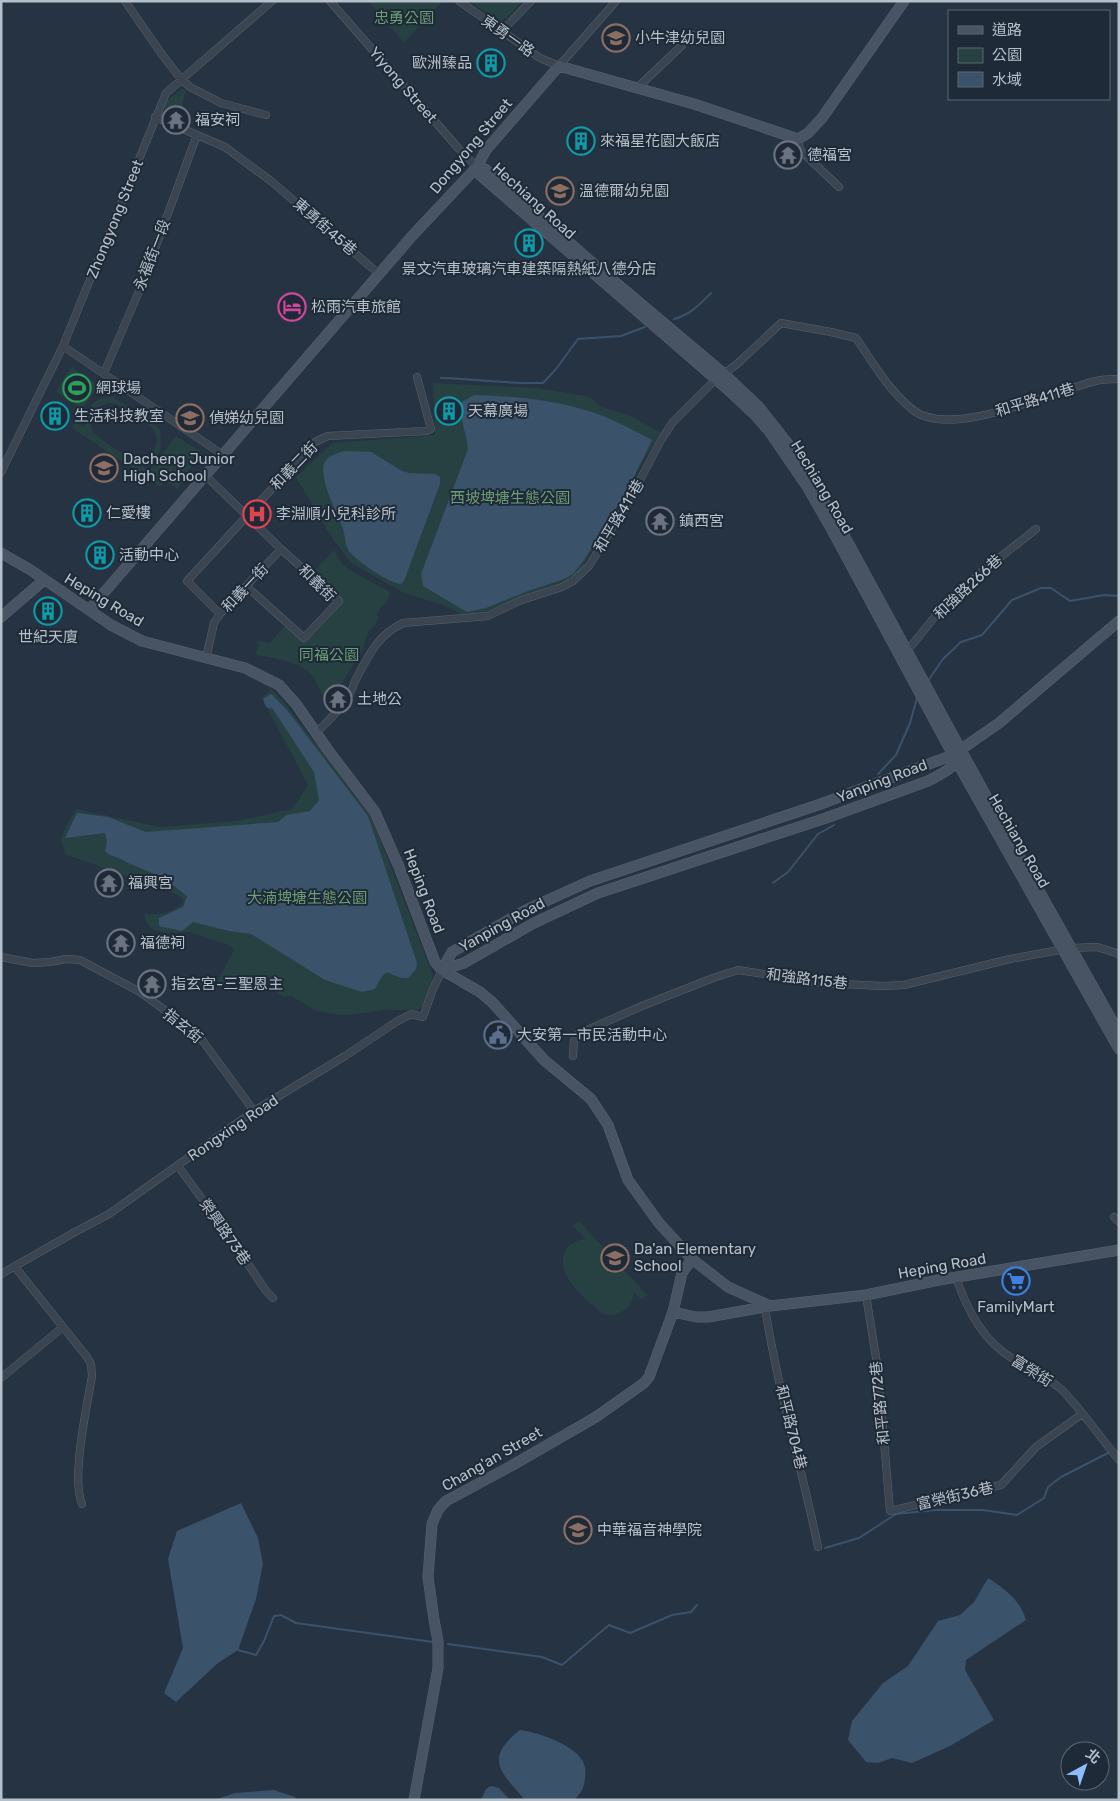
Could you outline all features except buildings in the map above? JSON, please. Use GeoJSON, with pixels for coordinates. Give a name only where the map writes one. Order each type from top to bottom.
{"type":"FeatureCollection","features":[{"type":"Feature","properties":{"kind":"street"},"geometry":{"type":"LineString","coordinates":[[125,1],[181,79],[190,87],[221,103],[266,115]]}},
{"type":"Feature","properties":{"kind":"street","name":"Zhongyong Street"},"geometry":{"type":"LineString","coordinates":[[1,472],[63,346],[166,93],[272,1]]}},
{"type":"Feature","properties":{"kind":"street","name":"Yiyong Street"},"geometry":{"type":"LineString","coordinates":[[330,1],[459,149],[477,167]]}},
{"type":"Feature","properties":{"kind":"street","name":"東勇一路"},"geometry":{"type":"LineString","coordinates":[[459,1],[540,58],[559,66]]}},
{"type":"Feature","properties":{"kind":"street"},"geometry":{"type":"LineString","coordinates":[[501,32],[531,1]]}},
{"type":"Feature","properties":{"kind":"street"},"geometry":{"type":"LineString","coordinates":[[616,1],[559,66],[694,104],[798,139],[808,133],[822,118],[904,1]]}},
{"type":"Feature","properties":{"kind":"street"},"geometry":{"type":"LineString","coordinates":[[637,88],[694,35]]}},
{"type":"Feature","properties":{"kind":"street","name":"Dongyong Street"},"geometry":{"type":"LineString","coordinates":[[89,610],[379,274],[477,167],[486,150],[559,66]]}},
{"type":"Feature","properties":{"kind":"street","name":"東勇街45巷"},"geometry":{"type":"LineString","coordinates":[[156,117],[225,147],[271,181],[379,274]]}},
{"type":"Feature","properties":{"kind":"street","name":"永福街一段"},"geometry":{"type":"LineString","coordinates":[[104,373],[140,289],[197,134]]}},
{"type":"Feature","properties":{"kind":"street"},"geometry":{"type":"LineString","coordinates":[[798,139],[800,150],[839,188]]}},
{"type":"Feature","properties":{"kind":"street","name":"Hechiang Road"},"geometry":{"type":"LineString","coordinates":[[477,167],[480,176],[720,376],[755,414],[784,451],[904,653],[957,756],[1067,949],[1119,1033]]}},
{"type":"Feature","properties":{"kind":"street","name":"和平路411巷"},"geometry":{"type":"LineString","coordinates":[[316,733],[335,714],[353,688],[355,681],[379,640],[393,627],[403,623],[488,616],[519,601],[562,587],[582,574],[627,505],[669,428],[720,376],[736,365],[781,323],[856,338],[896,395],[913,410],[931,420],[973,418],[1007,410],[1098,380],[1119,379]]}},
{"type":"Feature","properties":{"kind":"street"},"geometry":{"type":"LineString","coordinates":[[63,346],[223,455]]}},
{"type":"Feature","properties":{"kind":"street","name":"和義二街"},"geometry":{"type":"LineString","coordinates":[[220,614],[187,581],[248,517],[315,442],[328,436],[426,431],[431,429],[417,377]]}},
{"type":"Feature","properties":{"kind":"street","name":"和義街"},"geometry":{"type":"LineString","coordinates":[[205,475],[339,601],[304,638],[246,586]]}},
{"type":"Feature","properties":{"kind":"street","name":"和強路266巷"},"geometry":{"type":"LineString","coordinates":[[904,653],[937,614],[979,574],[1036,529]]}},
{"type":"Feature","properties":{"kind":"street","name":"和義一街"},"geometry":{"type":"LineString","coordinates":[[206,658],[214,622],[281,548]]}},
{"type":"Feature","properties":{"kind":"street","name":"Heping Road"},"geometry":{"type":"LineString","coordinates":[[1,553],[29,569],[111,625],[142,641],[245,668],[280,685],[375,812],[399,867],[435,962],[442,970]]}},
{"type":"Feature","properties":{"kind":"street"},"geometry":{"type":"LineString","coordinates":[[1,617],[44,580]]}},
{"type":"Feature","properties":{"kind":"street","name":"Yanping Road"},"geometry":{"type":"LineString","coordinates":[[442,970],[464,963],[534,923],[598,893],[826,818],[916,786],[944,773],[957,756],[999,723],[1119,621]]}},
{"type":"Feature","properties":{"kind":"street","name":"Yanping Road"},"geometry":{"type":"LineString","coordinates":[[442,970],[452,952],[526,910],[568,890],[957,756]]}},
{"type":"Feature","properties":{"kind":"street"},"geometry":{"type":"LineString","coordinates":[[1067,949],[1097,947],[1119,954]]}},
{"type":"Feature","properties":{"kind":"street","name":"Hechiang Road"},"geometry":{"type":"LineString","coordinates":[[1067,949],[1119,1049]]}},
{"type":"Feature","properties":{"kind":"street","name":"和強路115巷"},"geometry":{"type":"LineString","coordinates":[[573,1056],[574,1040],[578,1034],[642,1006],[738,970],[821,983],[883,986],[904,985],[1010,959],[1067,949]]}},
{"type":"Feature","properties":{"kind":"street","name":"指玄街"},"geometry":{"type":"LineString","coordinates":[[1,957],[33,963],[66,959],[80,960],[140,992],[202,1040],[254,1111]]}},
{"type":"Feature","properties":{"kind":"street"},"geometry":{"type":"LineString","coordinates":[[442,970],[480,992],[492,1002],[544,1060],[591,1099],[608,1126],[628,1180],[659,1223],[692,1259],[728,1287],[767,1307]]}},
{"type":"Feature","properties":{"kind":"street","name":"Rongxing Road"},"geometry":{"type":"LineString","coordinates":[[1,1274],[109,1214],[254,1111],[345,1056],[396,1022],[411,1014],[423,1017],[432,989],[442,970]]}},
{"type":"Feature","properties":{"kind":"street","name":"榮興路73巷"},"geometry":{"type":"LineString","coordinates":[[178,1166],[266,1290],[274,1298]]}},
{"type":"Feature","properties":{"kind":"street","name":"Heping Road"},"geometry":{"type":"LineString","coordinates":[[673,1312],[696,1317],[708,1316],[866,1295],[1119,1250]]}},
{"type":"Feature","properties":{"kind":"street","name":"Chang'an Street"},"geometry":{"type":"LineString","coordinates":[[414,1800],[438,1668],[438,1641],[428,1577],[432,1524],[438,1510],[446,1501],[596,1417],[644,1383],[649,1377],[673,1312],[682,1272],[692,1259]]}},
{"type":"Feature","properties":{"kind":"street"},"geometry":{"type":"LineString","coordinates":[[15,1267],[91,1364],[92,1376],[79,1465],[79,1496],[82,1504]]}},
{"type":"Feature","properties":{"kind":"street","name":"富榮街"},"geometry":{"type":"LineString","coordinates":[[956,1278],[972,1314],[988,1340],[1002,1352],[1037,1372],[1062,1391],[1119,1460]]}},
{"type":"Feature","properties":{"kind":"street","name":"和平路772巷"},"geometry":{"type":"LineString","coordinates":[[866,1295],[878,1370],[890,1511]]}},
{"type":"Feature","properties":{"kind":"street","name":"和平路704巷"},"geometry":{"type":"LineString","coordinates":[[767,1307],[769,1335],[807,1492],[818,1547]]}},
{"type":"Feature","properties":{"kind":"street"},"geometry":{"type":"LineString","coordinates":[[1,1378],[63,1326]]}},
{"type":"Feature","properties":{"kind":"street","name":"富榮街36巷"},"geometry":{"type":"LineString","coordinates":[[890,1511],[1001,1485],[1036,1447],[1082,1414]]}},
{"type":"Feature","properties":{"kind":"green space","name":"忠勇公園"},"geometry":{"type":"Polygon","coordinates":[[[368,1],[441,1],[404,43],[368,1]]]}},
{"type":"Feature","properties":{"kind":"green space"},"geometry":{"type":"Polygon","coordinates":[[[469,1],[522,1],[500,23],[469,1]]]}},
{"type":"Feature","properties":{"kind":"green space"},"geometry":{"type":"Polygon","coordinates":[[[182,89],[186,90],[178,126],[162,119],[167,100],[182,89]]]}},
{"type":"Feature","properties":{"kind":"green space","name":"網球場"},"geometry":{"type":"Polygon","coordinates":[[[71,367],[98,385],[82,409],[56,391],[71,367]]]}},
{"type":"Feature","properties":{"kind":"green space","name":"西坡埤塘生態公園"},"geometry":{"type":"Polygon","coordinates":[[[433,383],[538,388],[590,397],[599,406],[628,415],[660,432],[581,569],[568,579],[489,612],[462,614],[443,605],[404,593],[350,562],[332,538],[296,477],[333,443],[435,435],[433,383]]]}},
{"type":"Feature","properties":{"kind":"green space"},"geometry":{"type":"Polygon","coordinates":[[[114,397],[160,429],[161,442],[159,452],[154,460],[142,466],[164,482],[161,487],[72,428],[75,422],[85,427],[87,412],[92,404],[101,399],[114,397]],[[105,404],[97,409],[91,421],[93,432],[131,458],[141,459],[151,454],[157,439],[152,428],[117,404],[105,404]]]}},
{"type":"Feature","properties":{"kind":"green space"},"geometry":{"type":"Polygon","coordinates":[[[176,436],[200,451],[178,489],[149,471],[176,436]]]}},
{"type":"Feature","properties":{"kind":"green space","name":"同福公園"},"geometry":{"type":"Polygon","coordinates":[[[334,550],[340,561],[348,569],[390,592],[386,604],[382,605],[377,614],[379,616],[376,624],[367,634],[363,650],[329,702],[323,696],[312,675],[301,667],[286,661],[256,655],[259,641],[270,643],[285,626],[304,641],[312,636],[342,603],[340,597],[313,572],[334,550]]]}},
{"type":"Feature","properties":{"kind":"green space","name":"大湳埤塘生態公園"},"geometry":{"type":"Polygon","coordinates":[[[271,689],[283,701],[371,815],[432,973],[432,982],[424,1006],[417,1010],[384,1010],[339,1015],[316,1011],[291,996],[283,997],[256,975],[246,977],[226,986],[217,982],[234,950],[228,945],[189,932],[165,933],[151,929],[146,922],[144,914],[160,914],[175,909],[183,902],[182,898],[176,894],[65,854],[61,839],[76,809],[160,827],[236,821],[292,809],[308,785],[262,698],[271,689]]]}},
{"type":"Feature","properties":{"kind":"green space"},"geometry":{"type":"Polygon","coordinates":[[[579,1221],[647,1295],[642,1300],[634,1292],[631,1302],[624,1310],[613,1315],[602,1314],[573,1285],[567,1277],[563,1259],[566,1250],[572,1243],[586,1239],[573,1226],[579,1221]]]}},
{"type":"Feature","properties":{"kind":"water"},"geometry":{"type":"Polygon","coordinates":[[[474,395],[530,399],[572,406],[611,419],[652,440],[628,489],[584,560],[573,574],[486,608],[467,612],[423,586],[421,574],[468,449],[461,408],[462,402],[474,395]]]}},
{"type":"Feature","properties":{"kind":"water"},"geometry":{"type":"Polygon","coordinates":[[[345,451],[371,452],[402,471],[435,474],[440,477],[440,484],[404,581],[401,584],[395,583],[373,571],[348,549],[343,529],[329,496],[323,469],[325,462],[329,458],[345,451]]]}},
{"type":"Feature","properties":{"kind":"water","name":"大湳埤塘生態公園"},"geometry":{"type":"Polygon","coordinates":[[[271,694],[287,710],[368,816],[417,963],[416,969],[408,978],[401,978],[386,973],[375,989],[362,992],[325,980],[251,934],[229,931],[193,922],[182,931],[159,926],[159,918],[183,907],[187,896],[162,877],[110,855],[105,851],[107,841],[105,833],[65,838],[77,813],[108,817],[146,832],[278,822],[287,815],[310,811],[319,800],[314,772],[273,709],[266,707],[263,699],[271,694]]]}},
{"type":"Feature","properties":{"kind":"water"},"geometry":{"type":"Polygon","coordinates":[[[241,1503],[258,1538],[263,1564],[256,1599],[238,1650],[218,1663],[176,1702],[164,1693],[183,1648],[168,1559],[177,1531],[241,1503]]]}},
{"type":"Feature","properties":{"kind":"water"},"geometry":{"type":"Polygon","coordinates":[[[988,1578],[1016,1601],[1026,1620],[966,1660],[965,1670],[994,1720],[950,1746],[912,1763],[892,1758],[878,1763],[866,1762],[848,1740],[852,1721],[883,1683],[908,1666],[938,1621],[960,1615],[974,1602],[988,1578]]]}},
{"type":"Feature","properties":{"kind":"water"},"geometry":{"type":"Polygon","coordinates":[[[520,1730],[548,1737],[568,1747],[582,1760],[585,1767],[585,1782],[575,1800],[525,1800],[509,1781],[503,1773],[499,1758],[502,1749],[520,1730]]]}},
{"type":"Feature","properties":{"kind":"water"},"geometry":{"type":"Polygon","coordinates":[[[491,1786],[499,1788],[510,1800],[481,1800],[486,1789],[491,1786]]]}},
{"type":"Feature","properties":{"kind":"water"},"geometry":{"type":"Polygon","coordinates":[[[274,1790],[295,1797],[296,1800],[214,1800],[235,1793],[274,1790]]]}},
{"type":"Feature","properties":{"kind":"waterway"},"geometry":{"type":"LineString","coordinates":[[674,319],[690,312],[711,293]]}},
{"type":"Feature","properties":{"kind":"waterway"},"geometry":{"type":"LineString","coordinates":[[441,378],[543,383],[578,339],[621,336],[645,327]]}},
{"type":"Feature","properties":{"kind":"waterway"},"geometry":{"type":"LineString","coordinates":[[928,681],[943,659],[961,642],[982,635],[1012,600],[1041,588],[1051,588],[1070,601],[1104,595],[1119,596]]}},
{"type":"Feature","properties":{"kind":"waterway"},"geometry":{"type":"LineString","coordinates":[[878,774],[896,755],[910,723],[917,698]]}},
{"type":"Feature","properties":{"kind":"waterway"},"geometry":{"type":"LineString","coordinates":[[773,883],[788,872],[818,834],[834,825]]}},
{"type":"Feature","properties":{"kind":"waterway"},"geometry":{"type":"LineString","coordinates":[[825,1548],[859,1538],[896,1514],[936,1510],[983,1510],[1017,1515],[1044,1498],[1048,1487],[1061,1477],[1108,1453]]}},
{"type":"Feature","properties":{"kind":"waterway"},"geometry":{"type":"LineString","coordinates":[[448,1644],[542,1657],[562,1665],[609,1625],[630,1633],[672,1615],[691,1612],[697,1605]]}},
{"type":"Feature","properties":{"kind":"waterway"},"geometry":{"type":"LineString","coordinates":[[238,1650],[256,1655],[274,1616],[281,1615],[296,1623],[433,1642]]}},
{"type":"Feature","properties":{"kind":"place","name":"小牛津幼兒園"},"geometry":{"type":"Point","coordinates":[616,38]}},
{"type":"Feature","properties":{"kind":"place","name":"歐洲臻品"},"geometry":{"type":"Point","coordinates":[491,63]}},
{"type":"Feature","properties":{"kind":"place","name":"福安祠"},"geometry":{"type":"Point","coordinates":[176,120]}},
{"type":"Feature","properties":{"kind":"place","name":"來福星花園大飯店"},"geometry":{"type":"Point","coordinates":[581,141]}},
{"type":"Feature","properties":{"kind":"place","name":"德福宮"},"geometry":{"type":"Point","coordinates":[788,155]}},
{"type":"Feature","properties":{"kind":"place","name":"溫德爾幼兒園"},"geometry":{"type":"Point","coordinates":[560,191]}},
{"type":"Feature","properties":{"kind":"place","name":"景文汽車玻璃汽車建築隔熱紙八德分店"},"geometry":{"type":"Point","coordinates":[529,243]}},
{"type":"Feature","properties":{"kind":"place","name":"松雨汽車旅館"},"geometry":{"type":"Point","coordinates":[292,307]}},
{"type":"Feature","properties":{"kind":"place","name":"網球場"},"geometry":{"type":"Point","coordinates":[77,388]}},
{"type":"Feature","properties":{"kind":"place","name":"天幕廣場"},"geometry":{"type":"Point","coordinates":[449,411]}},
{"type":"Feature","properties":{"kind":"place","name":"生活科技教室"},"geometry":{"type":"Point","coordinates":[55,416]}},
{"type":"Feature","properties":{"kind":"place","name":"偵娣幼兒園"},"geometry":{"type":"Point","coordinates":[190,418]}},
{"type":"Feature","properties":{"kind":"place","name":"Dacheng Junior High School"},"geometry":{"type":"Point","coordinates":[104,468]}},
{"type":"Feature","properties":{"kind":"place","name":"仁愛樓"},"geometry":{"type":"Point","coordinates":[87,513]}},
{"type":"Feature","properties":{"kind":"place","name":"李淵順小兒科診所"},"geometry":{"type":"Point","coordinates":[257,514]}},
{"type":"Feature","properties":{"kind":"place","name":"鎮西宮"},"geometry":{"type":"Point","coordinates":[660,521]}},
{"type":"Feature","properties":{"kind":"place","name":"活動中心"},"geometry":{"type":"Point","coordinates":[100,555]}},
{"type":"Feature","properties":{"kind":"place","name":"世紀天廈"},"geometry":{"type":"Point","coordinates":[48,611]}},
{"type":"Feature","properties":{"kind":"place","name":"土地公"},"geometry":{"type":"Point","coordinates":[338,699]}},
{"type":"Feature","properties":{"kind":"place","name":"福興宮"},"geometry":{"type":"Point","coordinates":[109,883]}},
{"type":"Feature","properties":{"kind":"place","name":"福德祠"},"geometry":{"type":"Point","coordinates":[121,943]}},
{"type":"Feature","properties":{"kind":"place","name":"指玄宮-三聖恩主"},"geometry":{"type":"Point","coordinates":[152,984]}},
{"type":"Feature","properties":{"kind":"place","name":"大安第一市民活動中心"},"geometry":{"type":"Point","coordinates":[498,1035]}},
{"type":"Feature","properties":{"kind":"place","name":"Da'an Elementary School"},"geometry":{"type":"Point","coordinates":[615,1258]}},
{"type":"Feature","properties":{"kind":"place","name":"FamilyMart"},"geometry":{"type":"Point","coordinates":[1016,1281]}},
{"type":"Feature","properties":{"kind":"place","name":"中華福音神學院"},"geometry":{"type":"Point","coordinates":[578,1530]}}]}
